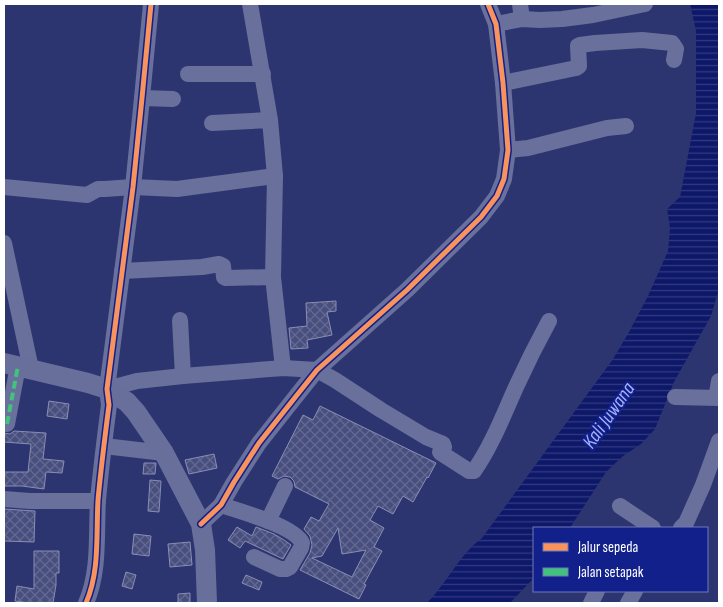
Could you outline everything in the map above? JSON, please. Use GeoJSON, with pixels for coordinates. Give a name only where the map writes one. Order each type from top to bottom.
{"type":"FeatureCollection","features":[{"type":"Feature","properties":{"kind":"main road"},"geometry":{"type":"LineString","coordinates":[[17,366],[107,389],[127,402],[136,412],[164,453],[200,524],[205,550],[207,603]]}},
{"type":"Feature","properties":{"kind":"street"},"geometry":{"type":"LineString","coordinates":[[86,603],[93,578],[97,550],[98,501],[109,405],[107,389],[133,187],[151,4]]}},
{"type":"Feature","properties":{"kind":"street"},"geometry":{"type":"LineString","coordinates":[[250,4],[270,120],[275,176],[273,277],[283,368]]}},
{"type":"Feature","properties":{"kind":"street"},"geometry":{"type":"LineString","coordinates":[[200,524],[221,505],[259,444],[317,370],[407,290],[481,217],[497,196],[504,179],[508,150],[496,24],[488,4]]}},
{"type":"Feature","properties":{"kind":"street"},"geometry":{"type":"LineString","coordinates":[[496,24],[521,11],[540,20],[562,19],[593,15],[645,4]]}},
{"type":"Feature","properties":{"kind":"street"},"geometry":{"type":"LineString","coordinates":[[503,83],[576,68],[579,66],[577,49],[580,45],[642,40],[672,43],[676,49],[674,60]]}},
{"type":"Feature","properties":{"kind":"street"},"geometry":{"type":"LineString","coordinates":[[188,74],[263,74]]}},
{"type":"Feature","properties":{"kind":"street"},"geometry":{"type":"LineString","coordinates":[[142,98],[173,98]]}},
{"type":"Feature","properties":{"kind":"street"},"geometry":{"type":"LineString","coordinates":[[212,122],[270,120]]}},
{"type":"Feature","properties":{"kind":"street"},"geometry":{"type":"LineString","coordinates":[[508,150],[528,148],[607,128],[626,126]]}},
{"type":"Feature","properties":{"kind":"street"},"geometry":{"type":"LineString","coordinates":[[4,187],[88,195],[98,189],[133,187],[176,189],[275,176]]}},
{"type":"Feature","properties":{"kind":"street"},"geometry":{"type":"LineString","coordinates":[[4,243],[17,366],[7,424]]}},
{"type":"Feature","properties":{"kind":"street"},"geometry":{"type":"LineString","coordinates":[[122,271],[202,267],[219,264],[223,266],[226,278],[273,277]]}},
{"type":"Feature","properties":{"kind":"street"},"geometry":{"type":"LineString","coordinates":[[180,320],[183,376]]}},
{"type":"Feature","properties":{"kind":"street"},"geometry":{"type":"LineString","coordinates":[[107,389],[137,381],[183,376],[283,368],[317,370],[426,437],[444,444],[441,453],[468,471],[474,471],[489,447],[536,344],[549,321]]}},
{"type":"Feature","properties":{"kind":"street"},"geometry":{"type":"LineString","coordinates":[[675,397],[719,398],[717,393],[719,381]]}},
{"type":"Feature","properties":{"kind":"street"},"geometry":{"type":"LineString","coordinates":[[682,527],[703,485],[719,441]]}},
{"type":"Feature","properties":{"kind":"street"},"geometry":{"type":"LineString","coordinates":[[104,446],[164,453]]}},
{"type":"Feature","properties":{"kind":"street"},"geometry":{"type":"LineString","coordinates":[[268,521],[285,486]]}},
{"type":"Feature","properties":{"kind":"street"},"geometry":{"type":"LineString","coordinates":[[4,499],[98,501]]}},
{"type":"Feature","properties":{"kind":"street"},"geometry":{"type":"LineString","coordinates":[[221,505],[268,521],[298,536],[302,542],[301,548],[290,566],[286,569],[280,569],[254,557]]}},
{"type":"Feature","properties":{"kind":"street"},"geometry":{"type":"LineString","coordinates":[[620,506],[652,527]]}},
{"type":"Feature","properties":{"kind":"street"},"geometry":{"type":"LineString","coordinates":[[628,603],[634,592]]}},
{"type":"Feature","properties":{"kind":"water","name":"Kali Juwana"},"geometry":{"type":"Polygon","coordinates":[[[690,4],[719,4],[719,289],[711,316],[674,382],[655,429],[641,444],[623,456],[606,472],[571,527],[533,527],[533,579],[510,603],[427,603],[460,561],[482,538],[613,359],[648,296],[668,251],[670,228],[667,209],[680,197],[696,113],[696,31],[690,4]]]}},
{"type":"Feature","properties":{"kind":"building"},"geometry":{"type":"Polygon","coordinates":[[[336,301],[336,311],[327,312],[332,335],[307,340],[308,348],[291,349],[289,328],[307,326],[306,303],[336,301]]]}},
{"type":"Feature","properties":{"kind":"building"},"geometry":{"type":"Polygon","coordinates":[[[49,401],[69,404],[67,419],[47,416],[49,401]]]}},
{"type":"Feature","properties":{"kind":"building"},"geometry":{"type":"Polygon","coordinates":[[[320,406],[436,463],[413,502],[403,496],[393,514],[378,506],[370,520],[384,528],[374,547],[382,551],[364,584],[366,585],[359,599],[300,570],[310,553],[312,545],[310,536],[304,529],[311,517],[319,521],[329,504],[295,487],[294,481],[290,477],[284,476],[278,479],[272,476],[303,415],[313,420],[320,406]],[[338,528],[322,556],[312,558],[352,577],[366,550],[342,554],[338,528]]]}},
{"type":"Feature","properties":{"kind":"building"},"geometry":{"type":"Polygon","coordinates":[[[14,431],[46,433],[43,459],[64,461],[62,473],[46,472],[44,489],[4,486],[4,472],[28,472],[31,444],[4,442],[4,433],[10,434],[14,431]]]}},
{"type":"Feature","properties":{"kind":"building"},"geometry":{"type":"Polygon","coordinates":[[[214,454],[217,468],[189,474],[185,460],[214,454]]]}},
{"type":"Feature","properties":{"kind":"building"},"geometry":{"type":"Polygon","coordinates":[[[144,463],[156,463],[155,474],[143,474],[144,463]]]}},
{"type":"Feature","properties":{"kind":"building"},"geometry":{"type":"Polygon","coordinates":[[[150,480],[161,481],[159,512],[148,511],[150,480]]]}},
{"type":"Feature","properties":{"kind":"building"},"geometry":{"type":"Polygon","coordinates":[[[4,509],[35,511],[34,542],[4,541],[4,509]]]}},
{"type":"Feature","properties":{"kind":"building"},"geometry":{"type":"Polygon","coordinates":[[[237,527],[252,536],[256,527],[274,534],[291,545],[283,559],[245,541],[240,548],[228,540],[237,527]]]}},
{"type":"Feature","properties":{"kind":"building"},"geometry":{"type":"Polygon","coordinates":[[[134,534],[151,536],[149,556],[132,554],[134,534]]]}},
{"type":"Feature","properties":{"kind":"building"},"geometry":{"type":"Polygon","coordinates":[[[190,542],[192,565],[170,567],[168,544],[190,542]]]}},
{"type":"Feature","properties":{"kind":"building"},"geometry":{"type":"Polygon","coordinates":[[[34,551],[59,551],[59,573],[56,573],[53,603],[15,601],[17,586],[34,589],[34,551]]]}},
{"type":"Feature","properties":{"kind":"building"},"geometry":{"type":"Polygon","coordinates":[[[126,572],[136,575],[132,589],[122,586],[126,572]]]}},
{"type":"Feature","properties":{"kind":"building"},"geometry":{"type":"Polygon","coordinates":[[[246,575],[262,582],[259,590],[242,583],[246,575]]]}},
{"type":"Feature","properties":{"kind":"building"},"geometry":{"type":"Polygon","coordinates":[[[190,593],[190,603],[178,603],[178,594],[190,593]]]}},
{"type":"Feature","properties":{"kind":"marked path"},"geometry":{"type":"LineString","coordinates":[[7,424],[18,366]]}},
{"type":"Feature","properties":{"kind":"cycle path"},"geometry":{"type":"LineString","coordinates":[[86,603],[94,578],[98,500],[109,405],[107,389],[133,187],[151,4]]}},
{"type":"Feature","properties":{"kind":"cycle path"},"geometry":{"type":"LineString","coordinates":[[201,524],[221,505],[259,443],[317,370],[407,290],[481,217],[497,196],[504,179],[508,150],[496,24],[488,4]]}}]}
